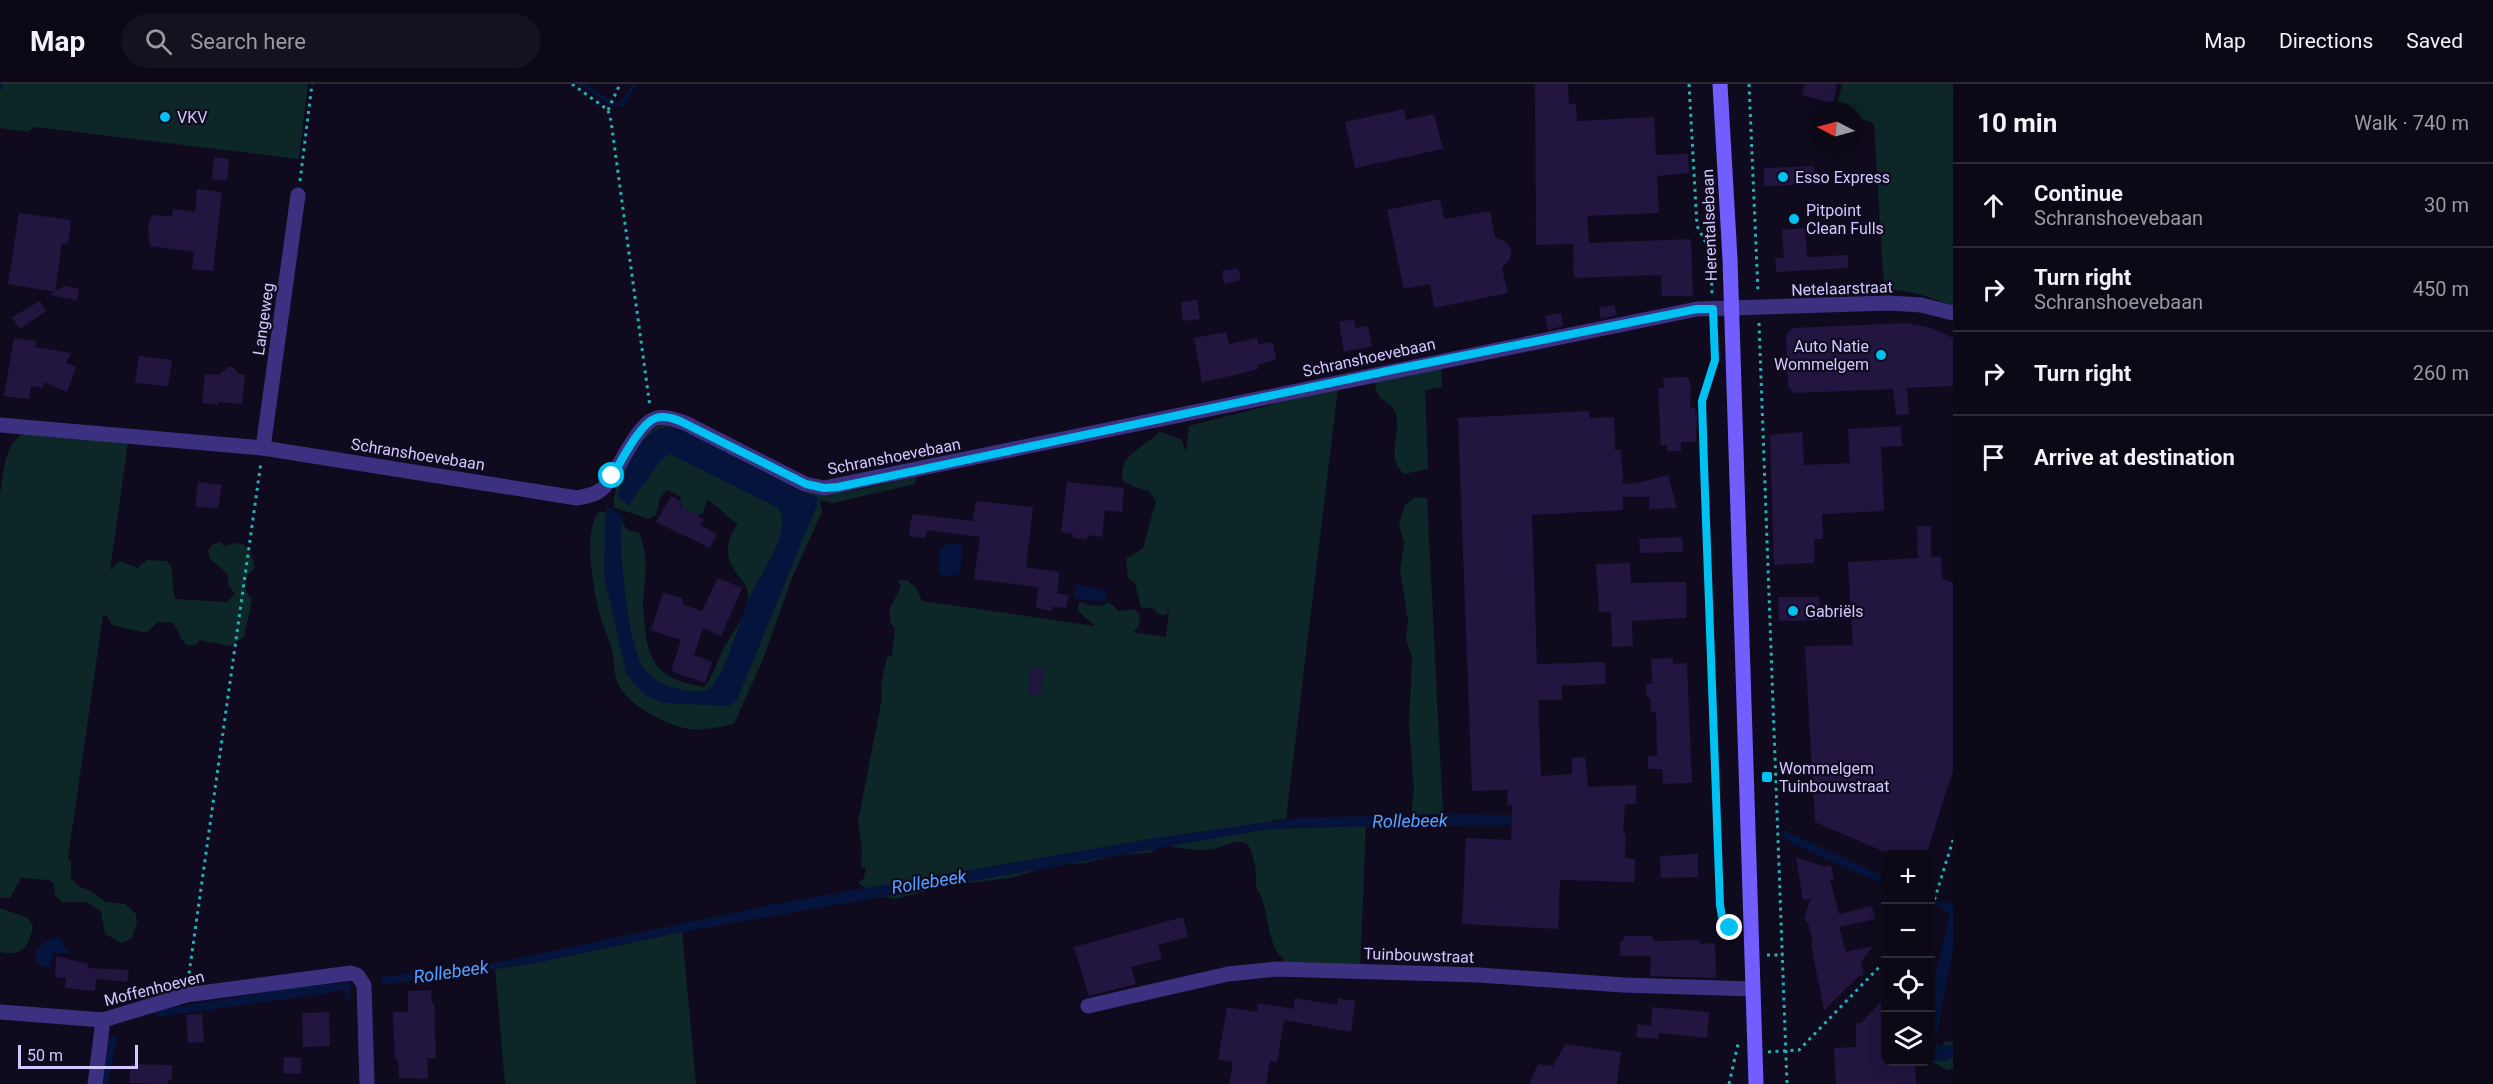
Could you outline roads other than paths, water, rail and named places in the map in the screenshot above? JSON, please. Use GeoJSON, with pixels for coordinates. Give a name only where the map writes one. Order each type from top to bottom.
{"type":"FeatureCollection","features":[{"type":"Feature","properties":{"kind":"main road","name":"Herentalsebaan"},"geometry":{"type":"LineString","coordinates":[[1720,84],[1730,310],[1756,1084]]}},
{"type":"Feature","properties":{"kind":"street","name":"Langeweg"},"geometry":{"type":"LineString","coordinates":[[263,448],[298,195]]}},
{"type":"Feature","properties":{"kind":"street","name":"Netelaarstraat"},"geometry":{"type":"LineString","coordinates":[[1730,310],[1888,303],[1921,305],[1953,313]]}},
{"type":"Feature","properties":{"kind":"street","name":"Schranshoevebaan"},"geometry":{"type":"LineString","coordinates":[[0,425],[263,448],[577,498],[590,496],[602,490],[651,420],[674,419],[806,484],[824,488],[838,487],[1514,345],[1697,309],[1730,310]]}},
{"type":"Feature","properties":{"kind":"street","name":"Tuinbouwstraat"},"geometry":{"type":"LineString","coordinates":[[1088,1006],[1228,974],[1276,969],[1473,974],[1634,986],[1753,989]]}},
{"type":"Feature","properties":{"kind":"street","name":"Moffenhoeven"},"geometry":{"type":"LineString","coordinates":[[0,1012],[103,1020],[186,994],[351,973],[357,975],[364,985],[367,1084]]}},
{"type":"Feature","properties":{"kind":"street"},"geometry":{"type":"LineString","coordinates":[[95,1084],[103,1020]]}},
{"type":"Feature","properties":{"kind":"water"},"geometry":{"type":"Polygon","coordinates":[[[667,427],[691,432],[818,499],[737,700],[729,706],[663,703],[646,696],[636,686],[626,672],[604,576],[607,506],[623,516],[622,548],[625,594],[633,639],[644,668],[656,680],[672,687],[697,691],[710,688],[721,671],[748,600],[777,544],[782,518],[778,508],[670,454],[661,460],[628,506],[618,495],[629,464],[648,436],[667,427]]]}},
{"type":"Feature","properties":{"kind":"water"},"geometry":{"type":"Polygon","coordinates":[[[956,542],[963,548],[960,572],[958,575],[943,576],[938,571],[941,550],[948,544],[956,542]]]}},
{"type":"Feature","properties":{"kind":"water"},"geometry":{"type":"Polygon","coordinates":[[[1076,585],[1107,590],[1105,602],[1074,598],[1076,585]]]}},
{"type":"Feature","properties":{"kind":"water"},"geometry":{"type":"Polygon","coordinates":[[[1443,814],[1512,815],[1511,825],[1308,827],[1262,830],[682,932],[535,963],[382,985],[381,977],[484,965],[790,901],[1155,838],[1297,818],[1443,814]]]}},
{"type":"Feature","properties":{"kind":"water"},"geometry":{"type":"Polygon","coordinates":[[[1784,830],[1881,875],[1881,883],[1793,844],[1784,838],[1784,830]]]}},
{"type":"Feature","properties":{"kind":"water"},"geometry":{"type":"Polygon","coordinates":[[[1943,901],[1953,905],[1953,949],[1937,1033],[1935,1033],[1935,977],[1949,917],[1941,906],[1943,901]]]}},
{"type":"Feature","properties":{"kind":"water"},"geometry":{"type":"Polygon","coordinates":[[[53,938],[60,938],[69,953],[52,953],[50,968],[37,964],[35,953],[43,943],[53,938]]]}},
{"type":"Feature","properties":{"kind":"water"},"geometry":{"type":"Polygon","coordinates":[[[350,982],[350,999],[346,999],[344,989],[323,994],[156,1017],[157,1010],[291,988],[350,982]]]}},
{"type":"Feature","properties":{"kind":"water"},"geometry":{"type":"Polygon","coordinates":[[[113,1035],[117,1037],[108,1084],[100,1084],[108,1040],[113,1035]]]}},
{"type":"Feature","properties":{"kind":"water"},"geometry":{"type":"Polygon","coordinates":[[[1935,1044],[1943,1047],[1953,1045],[1953,1057],[1945,1061],[1935,1061],[1935,1044]]]}},
{"type":"Feature","properties":{"kind":"waterway"},"geometry":{"type":"LineString","coordinates":[[0,88],[1,84]]}},
{"type":"Feature","properties":{"kind":"waterway"},"geometry":{"type":"LineString","coordinates":[[582,84],[610,103]]}},
{"type":"Feature","properties":{"kind":"waterway"},"geometry":{"type":"LineString","coordinates":[[617,105],[622,104],[635,84]]}},
{"type":"Feature","properties":{"kind":"waterway","name":"Rollebeek"},"geometry":{"type":"LineString","coordinates":[[1935,902],[1945,907]]}},
{"type":"Feature","properties":{"kind":"place","name":"VKV"},"geometry":{"type":"Point","coordinates":[165,117]}},
{"type":"Feature","properties":{"kind":"place","name":"Esso Express"},"geometry":{"type":"Point","coordinates":[1783,177]}},
{"type":"Feature","properties":{"kind":"place","name":"Pitpoint Clean Fulls"},"geometry":{"type":"Point","coordinates":[1794,219]}},
{"type":"Feature","properties":{"kind":"place","name":"Auto Natie Wommelgem"},"geometry":{"type":"Point","coordinates":[1881,355]}},
{"type":"Feature","properties":{"kind":"place","name":"Gabriëls"},"geometry":{"type":"Point","coordinates":[1793,611]}},
{"type":"Feature","properties":{"kind":"place","name":"Wommelgem Tuinbouwstraat"},"geometry":{"type":"Point","coordinates":[1767,777]}}]}
